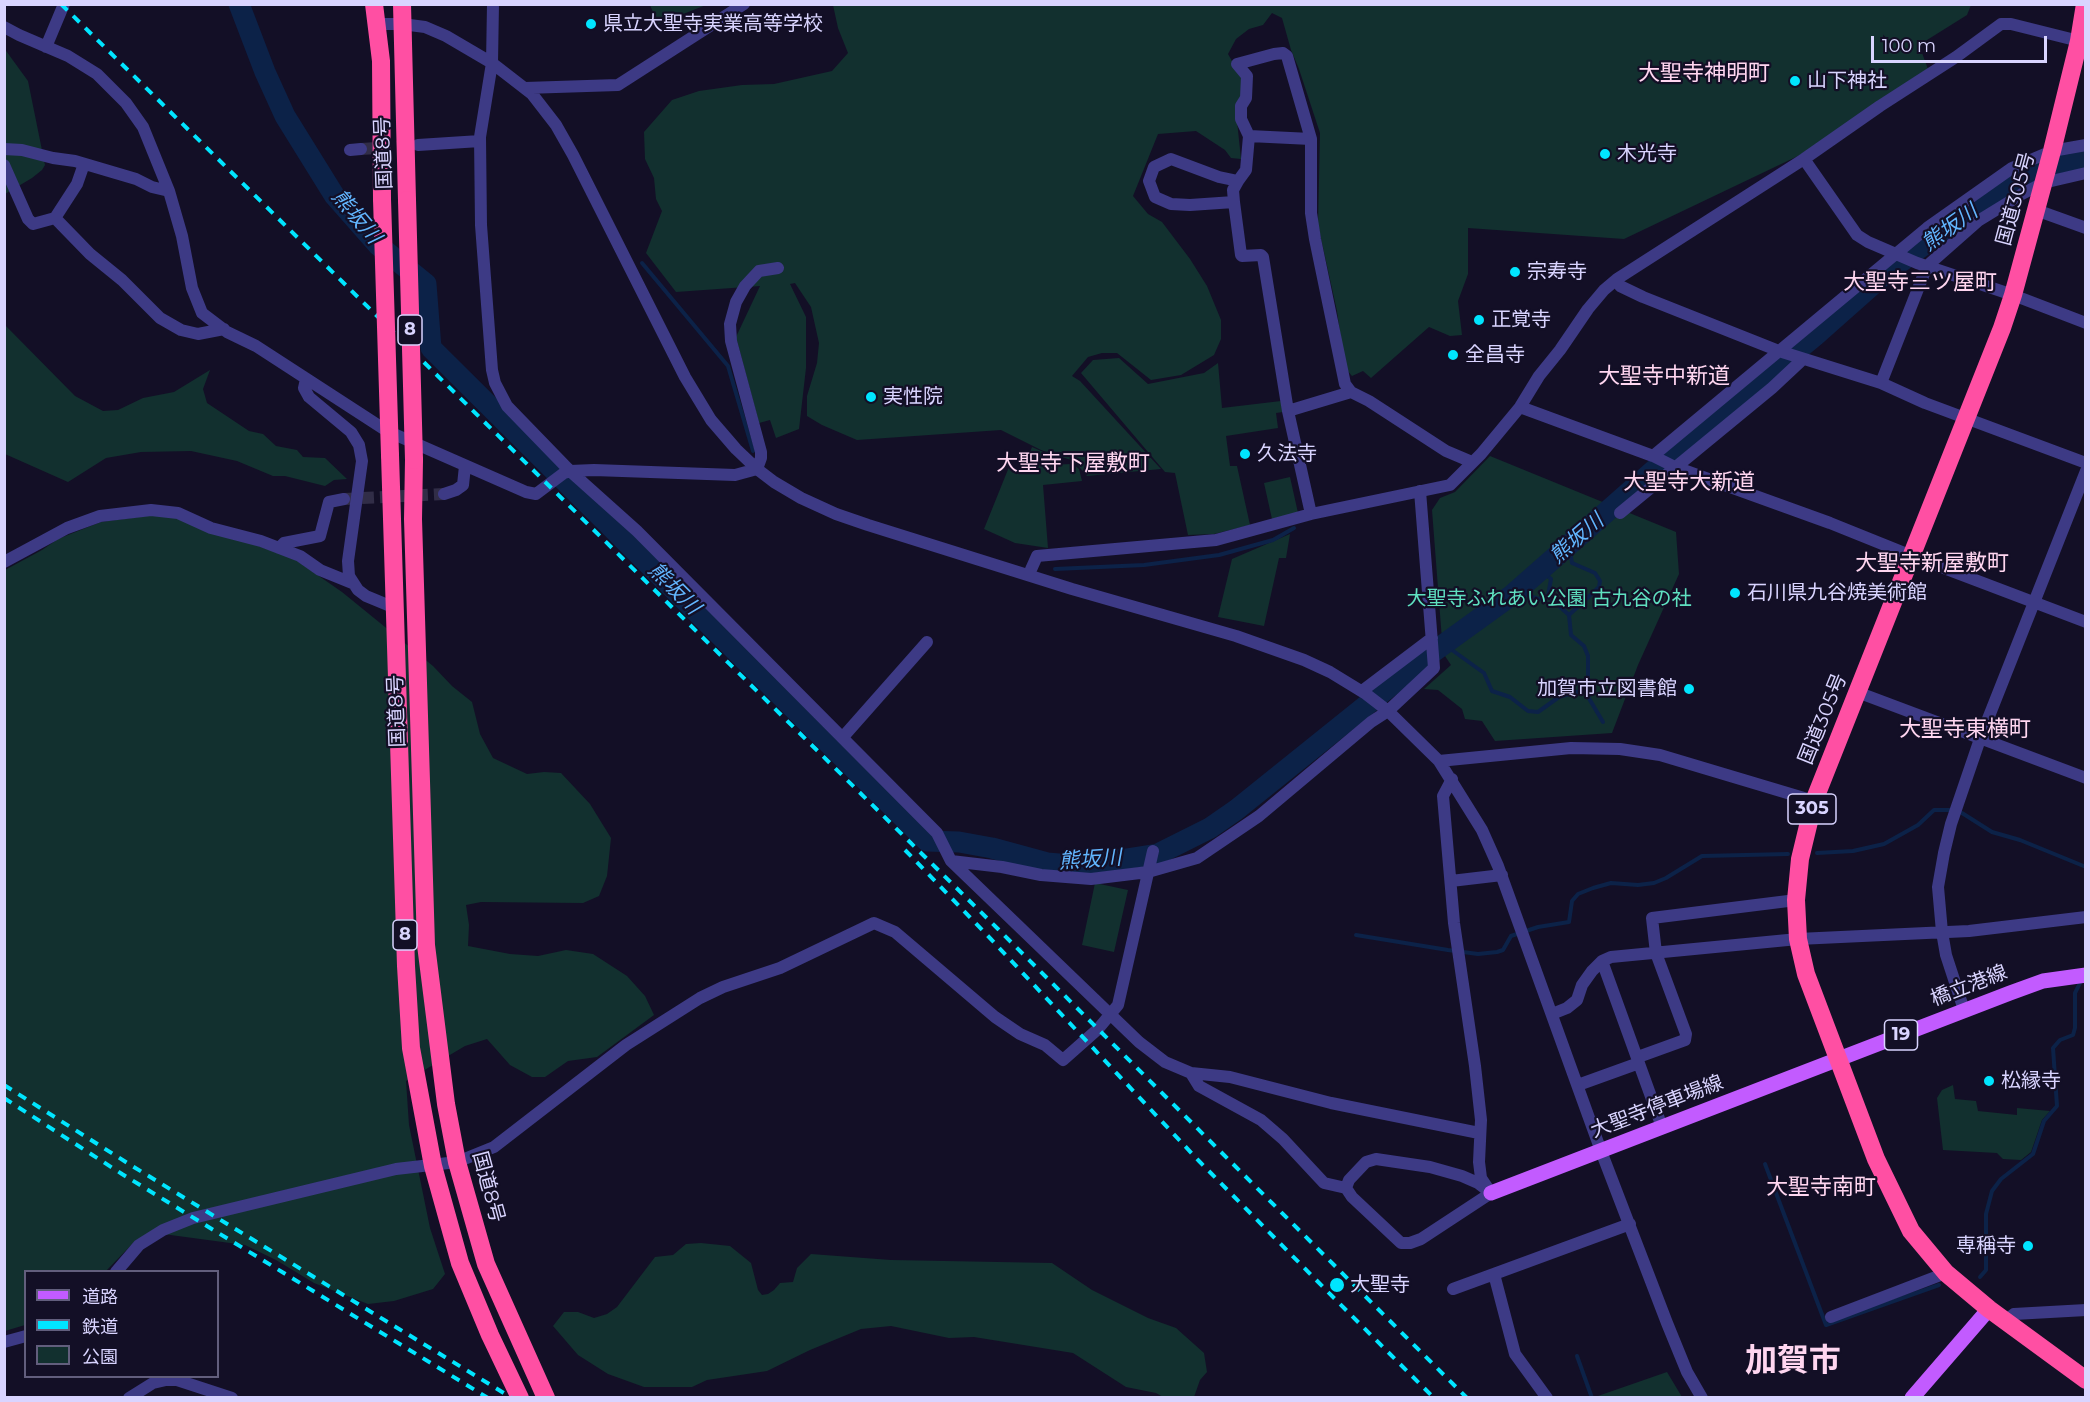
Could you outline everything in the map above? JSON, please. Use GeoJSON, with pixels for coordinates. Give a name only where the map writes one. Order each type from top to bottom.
{"type":"FeatureCollection","features":[{"type":"Feature","properties":{"kind":"highway","name":"国道8号"},"geometry":{"type":"LineString","coordinates":[[374,4],[381,61],[382,199],[406,966],[411,1048],[433,1166],[460,1263],[490,1335],[520,1398]]}},
{"type":"Feature","properties":{"kind":"highway","name":"国道8号"},"geometry":{"type":"LineString","coordinates":[[402,4],[414,460],[413,519],[426,945],[446,1104],[457,1162],[486,1264],[546,1398]]}},
{"type":"Feature","properties":{"kind":"highway","name":"国道305号"},"geometry":{"type":"LineString","coordinates":[[2085,4],[2079,41],[2013,295],[1815,801],[1800,860],[1796,900],[1798,939],[1806,974],[1876,1159],[1911,1231],[1946,1273],[1989,1309],[2085,1380]]}},
{"type":"Feature","properties":{"kind":"main road","name":"橋立港線"},"geometry":{"type":"LineString","coordinates":[[1837,1060],[2043,981],[2085,975]]}},
{"type":"Feature","properties":{"kind":"main road","name":"大聖寺停車場線"},"geometry":{"type":"LineString","coordinates":[[1491,1193],[1837,1060]]}},
{"type":"Feature","properties":{"kind":"main road"},"geometry":{"type":"LineString","coordinates":[[1912,1398],[1989,1309]]}},
{"type":"Feature","properties":{"kind":"street"},"geometry":{"type":"LineString","coordinates":[[46,47],[64,4]]}},
{"type":"Feature","properties":{"kind":"street"},"geometry":{"type":"LineString","coordinates":[[493,4],[492,63],[480,141],[481,225],[492,370],[495,384],[507,406],[564,474],[636,531],[937,833],[950,858],[1139,1042],[1165,1062],[1191,1073],[1230,1077],[1331,1103],[1479,1133]]}},
{"type":"Feature","properties":{"kind":"street"},"geometry":{"type":"LineString","coordinates":[[525,88],[618,85],[744,4]]}},
{"type":"Feature","properties":{"kind":"street"},"geometry":{"type":"LineString","coordinates":[[377,24],[425,27],[446,36],[492,63],[525,88],[556,125],[573,155],[685,377],[711,420],[757,470],[801,498],[836,514],[1072,589],[1148,609],[1304,660],[1364,692],[1388,711],[1439,760],[1482,830],[1502,876],[1601,1150],[1687,1372],[1702,1398]]}},
{"type":"Feature","properties":{"kind":"street"},"geometry":{"type":"LineString","coordinates":[[1029,574],[1037,556],[1216,540],[1311,514],[1450,485],[1481,454],[1520,406],[1539,375],[1560,350],[1588,309],[1617,279],[1804,159],[2001,24],[2011,24],[2079,41]]}},
{"type":"Feature","properties":{"kind":"street"},"geometry":{"type":"LineString","coordinates":[[4,27],[68,56],[97,74],[126,103],[143,127],[169,191],[182,237],[192,288],[202,313],[387,431],[465,466],[536,494],[564,474],[594,470],[735,475],[757,470]]}},
{"type":"Feature","properties":{"kind":"street"},"geometry":{"type":"LineString","coordinates":[[1311,514],[1288,411],[1263,257],[1261,255],[1240,255],[1233,190],[1246,170],[1250,136],[1241,119],[1241,106],[1246,98],[1247,76],[1237,64],[1283,53],[1287,56],[1311,139],[1311,213],[1315,239],[1327,289],[1341,375],[1351,392],[1369,401],[1446,451],[1472,462]]}},
{"type":"Feature","properties":{"kind":"street"},"geometry":{"type":"LineString","coordinates":[[1250,136],[1311,139]]}},
{"type":"Feature","properties":{"kind":"street"},"geometry":{"type":"LineString","coordinates":[[418,145],[480,141]]}},
{"type":"Feature","properties":{"kind":"street"},"geometry":{"type":"LineString","coordinates":[[1655,458],[1897,254],[2012,168],[2051,153],[2085,146]]}},
{"type":"Feature","properties":{"kind":"street"},"geometry":{"type":"LineString","coordinates":[[4,149],[22,150],[75,161],[169,191]]}},
{"type":"Feature","properties":{"kind":"street"},"geometry":{"type":"LineString","coordinates":[[1234,202],[1171,204],[1155,197],[1150,188],[1150,175],[1154,167],[1171,159],[1219,177],[1238,181]]}},
{"type":"Feature","properties":{"kind":"street"},"geometry":{"type":"LineString","coordinates":[[1804,159],[1857,235],[1868,242],[2085,324]]}},
{"type":"Feature","properties":{"kind":"street"},"geometry":{"type":"LineString","coordinates":[[4,165],[28,219],[33,224],[56,218],[76,184],[84,164]]}},
{"type":"Feature","properties":{"kind":"street"},"geometry":{"type":"LineString","coordinates":[[1881,383],[1922,264],[1978,221],[2044,180],[2085,174]]}},
{"type":"Feature","properties":{"kind":"street"},"geometry":{"type":"LineString","coordinates":[[2036,210],[2085,228]]}},
{"type":"Feature","properties":{"kind":"street"},"geometry":{"type":"LineString","coordinates":[[56,218],[85,249],[122,280],[160,318],[181,330],[198,334],[224,329]]}},
{"type":"Feature","properties":{"kind":"street"},"geometry":{"type":"LineString","coordinates":[[757,470],[761,458],[760,452],[731,341],[730,324],[736,302],[745,286],[759,271],[778,268]]}},
{"type":"Feature","properties":{"kind":"street"},"geometry":{"type":"LineString","coordinates":[[1617,279],[1620,286],[1643,297],[1782,352],[1881,383],[1925,403],[2085,463]]}},
{"type":"Feature","properties":{"kind":"street"},"geometry":{"type":"LineString","coordinates":[[1620,513],[1772,388],[1803,359]]}},
{"type":"Feature","properties":{"kind":"street"},"geometry":{"type":"LineString","coordinates":[[306,380],[304,388],[309,397],[351,432],[359,445],[362,461],[361,480],[348,561],[352,583]]}},
{"type":"Feature","properties":{"kind":"street"},"geometry":{"type":"LineString","coordinates":[[1288,411],[1331,400],[1351,392]]}},
{"type":"Feature","properties":{"kind":"street"},"geometry":{"type":"LineString","coordinates":[[1520,406],[2085,622]]}},
{"type":"Feature","properties":{"kind":"street"},"geometry":{"type":"LineString","coordinates":[[444,494],[463,485],[465,466]]}},
{"type":"Feature","properties":{"kind":"street"},"geometry":{"type":"LineString","coordinates":[[1964,1010],[1946,955],[1942,932],[1938,887],[1944,853],[1951,824],[1980,739],[2085,471]]}},
{"type":"Feature","properties":{"kind":"street"},"geometry":{"type":"LineString","coordinates":[[950,858],[1041,874],[1091,879],[1148,872],[1197,858],[1259,816],[1371,722],[1388,711],[1434,668],[1420,491]]}},
{"type":"Feature","properties":{"kind":"street"},"geometry":{"type":"LineString","coordinates":[[279,548],[284,543],[320,536],[329,502],[344,500]]}},
{"type":"Feature","properties":{"kind":"street"},"geometry":{"type":"LineString","coordinates":[[4,562],[67,528],[100,516],[151,510],[178,513],[211,528],[300,556],[320,570],[352,583],[366,596],[395,608]]}},
{"type":"Feature","properties":{"kind":"street"},"geometry":{"type":"LineString","coordinates":[[1364,692],[1432,640]]}},
{"type":"Feature","properties":{"kind":"street"},"geometry":{"type":"LineString","coordinates":[[843,737],[927,642]]}},
{"type":"Feature","properties":{"kind":"street"},"geometry":{"type":"LineString","coordinates":[[1857,692],[2085,778]]}},
{"type":"Feature","properties":{"kind":"street"},"geometry":{"type":"LineString","coordinates":[[1439,760],[1589,747],[1620,749],[1660,755],[1815,801]]}},
{"type":"Feature","properties":{"kind":"street"},"geometry":{"type":"LineString","coordinates":[[1452,779],[1443,796],[1454,922],[1481,1120],[1479,1133],[1481,1178],[1491,1193]]}},
{"type":"Feature","properties":{"kind":"street"},"geometry":{"type":"LineString","coordinates":[[118,1270],[139,1245],[163,1230],[193,1218],[396,1169],[457,1162],[494,1147],[626,1045],[700,998],[723,987],[780,968],[874,923],[895,932],[995,1017],[1020,1034],[1045,1045],[1063,1060],[1087,1041],[1118,1005],[1153,851]]}},
{"type":"Feature","properties":{"kind":"street"},"geometry":{"type":"LineString","coordinates":[[1451,881],[1502,876]]}},
{"type":"Feature","properties":{"kind":"street"},"geometry":{"type":"LineString","coordinates":[[1578,1085],[1685,1040],[1686,1034],[1656,953],[1652,918],[1796,900]]}},
{"type":"Feature","properties":{"kind":"street"},"geometry":{"type":"LineString","coordinates":[[1552,1014],[1567,1008],[1577,1000],[1582,985],[1602,961],[1611,957],[1798,939],[1970,931],[2085,917]]}},
{"type":"Feature","properties":{"kind":"street"},"geometry":{"type":"LineString","coordinates":[[1602,961],[1662,1127]]}},
{"type":"Feature","properties":{"kind":"street"},"geometry":{"type":"LineString","coordinates":[[1191,1073],[1199,1086],[1261,1120],[1283,1139],[1324,1183],[1346,1188],[1352,1197],[1401,1243],[1421,1239],[1491,1193]]}},
{"type":"Feature","properties":{"kind":"street"},"geometry":{"type":"LineString","coordinates":[[1346,1188],[1349,1180],[1366,1162],[1384,1159],[1462,1176],[1478,1183],[1491,1193]]}},
{"type":"Feature","properties":{"kind":"street"},"geometry":{"type":"LineString","coordinates":[[1453,1289],[1630,1224]]}},
{"type":"Feature","properties":{"kind":"street"},"geometry":{"type":"LineString","coordinates":[[1831,1317],[1946,1273]]}},
{"type":"Feature","properties":{"kind":"street"},"geometry":{"type":"LineString","coordinates":[[1494,1274],[1515,1354],[1547,1398]]}},
{"type":"Feature","properties":{"kind":"street"},"geometry":{"type":"LineString","coordinates":[[2005,1321],[2014,1314],[2085,1310]]}},
{"type":"Feature","properties":{"kind":"street"},"geometry":{"type":"LineString","coordinates":[[4,1342],[24,1337]]}},
{"type":"Feature","properties":{"kind":"street"},"geometry":{"type":"LineString","coordinates":[[129,1398],[153,1383],[177,1380],[232,1398]]}},
{"type":"Feature","properties":{"kind":"green space"},"geometry":{"type":"Polygon","coordinates":[[[650,5],[706,5],[658,24],[650,5]]]}},
{"type":"Feature","properties":{"kind":"green space"},"geometry":{"type":"Polygon","coordinates":[[[833,5],[1971,5],[1967,15],[1919,45],[1928,69],[1800,155],[1624,239],[1468,228],[1468,274],[1458,301],[1462,335],[1450,336],[1429,327],[1371,378],[1363,371],[1352,376],[1345,368],[1337,311],[1318,225],[1320,133],[1282,18],[1272,13],[1263,25],[1249,29],[1236,39],[1228,54],[1236,68],[1245,77],[1237,121],[1241,159],[1231,158],[1225,150],[1196,131],[1158,134],[1133,196],[1148,214],[1162,222],[1207,286],[1221,320],[1221,339],[1214,355],[1181,375],[1151,380],[1117,353],[1102,353],[1088,357],[1072,376],[1080,381],[1161,469],[1087,476],[1074,461],[1041,450],[1001,430],[857,440],[807,416],[807,396],[817,363],[819,343],[811,307],[795,283],[790,284],[806,317],[806,368],[799,429],[776,438],[770,420],[759,423],[736,337],[760,286],[676,292],[646,253],[662,211],[656,199],[654,178],[645,159],[644,132],[672,100],[699,91],[742,85],[774,84],[832,71],[848,53],[838,28],[833,5]]]}},
{"type":"Feature","properties":{"kind":"green space"},"geometry":{"type":"Polygon","coordinates":[[[4,48],[28,81],[45,165],[32,178],[5,194],[4,48]]]}},
{"type":"Feature","properties":{"kind":"green space"},"geometry":{"type":"Polygon","coordinates":[[[4,324],[75,396],[103,411],[118,410],[143,398],[174,392],[210,370],[203,389],[207,403],[249,431],[263,434],[276,446],[297,450],[303,457],[325,458],[347,479],[334,480],[325,486],[285,476],[273,476],[237,461],[191,451],[141,452],[106,458],[68,482],[5,454],[4,324]]]}},
{"type":"Feature","properties":{"kind":"green space"},"geometry":{"type":"Polygon","coordinates":[[[1119,358],[1148,384],[1204,373],[1218,363],[1222,408],[1281,401],[1283,412],[1276,413],[1278,428],[1226,436],[1230,466],[1237,466],[1250,525],[1214,534],[1188,535],[1175,473],[1165,472],[1081,373],[1093,360],[1119,358]]]}},
{"type":"Feature","properties":{"kind":"green space"},"geometry":{"type":"Polygon","coordinates":[[[1032,447],[1048,454],[1045,465],[1073,464],[1079,469],[1082,481],[1043,485],[1048,548],[1015,543],[984,529],[1009,467],[1022,473],[1032,447]]]}},
{"type":"Feature","properties":{"kind":"green space","name":"大聖寺ふれあい公園 古九谷の社"},"geometry":{"type":"Polygon","coordinates":[[[1490,456],[1676,532],[1679,574],[1638,665],[1612,733],[1495,741],[1482,721],[1465,719],[1462,709],[1438,690],[1424,689],[1451,665],[1443,653],[1432,510],[1440,498],[1455,492],[1490,456]]]}},
{"type":"Feature","properties":{"kind":"green space"},"geometry":{"type":"Polygon","coordinates":[[[1290,477],[1298,513],[1272,519],[1264,483],[1290,477]]]}},
{"type":"Feature","properties":{"kind":"green space"},"geometry":{"type":"Polygon","coordinates":[[[153,515],[173,516],[293,558],[342,592],[433,666],[452,686],[472,702],[480,734],[493,758],[527,774],[561,773],[590,804],[611,838],[607,876],[599,896],[583,903],[481,902],[466,905],[469,925],[468,946],[510,954],[538,956],[566,950],[593,954],[627,976],[645,996],[654,1015],[597,1057],[568,1061],[545,1077],[532,1077],[510,1065],[487,1039],[465,1046],[406,1081],[409,1125],[430,1228],[445,1274],[433,1289],[394,1301],[368,1304],[314,1283],[276,1260],[245,1245],[163,1234],[136,1240],[107,1270],[24,1270],[24,1325],[5,1331],[5,570],[58,539],[101,522],[153,515]]]}},
{"type":"Feature","properties":{"kind":"green space"},"geometry":{"type":"Polygon","coordinates":[[[1290,534],[1286,558],[1279,558],[1264,626],[1218,617],[1232,559],[1290,534]]]}},
{"type":"Feature","properties":{"kind":"green space"},"geometry":{"type":"Polygon","coordinates":[[[1095,883],[1128,890],[1114,952],[1082,945],[1095,883]]]}},
{"type":"Feature","properties":{"kind":"green space"},"geometry":{"type":"Polygon","coordinates":[[[1953,1085],[1955,1099],[1976,1101],[1978,1111],[2017,1115],[2017,1108],[2050,1111],[2042,1120],[2031,1152],[2021,1160],[2003,1159],[1997,1153],[1943,1150],[1937,1098],[1942,1090],[1953,1085]]]}},
{"type":"Feature","properties":{"kind":"green space"},"geometry":{"type":"Polygon","coordinates":[[[686,1244],[730,1246],[751,1263],[758,1290],[762,1295],[774,1290],[780,1283],[793,1282],[797,1268],[811,1254],[891,1260],[1052,1263],[1092,1290],[1148,1318],[1176,1328],[1204,1353],[1207,1372],[1200,1380],[1194,1397],[1163,1397],[1156,1393],[1126,1387],[1073,1353],[974,1337],[949,1338],[891,1326],[861,1329],[767,1371],[707,1380],[692,1387],[644,1387],[608,1374],[578,1355],[553,1326],[564,1312],[578,1312],[594,1318],[607,1314],[617,1307],[655,1257],[673,1255],[686,1244]]]}},
{"type":"Feature","properties":{"kind":"green space"},"geometry":{"type":"Polygon","coordinates":[[[1667,1372],[1682,1397],[1595,1397],[1667,1372]]]}},
{"type":"Feature","properties":{"kind":"waterway","name":"熊坂川"},"geometry":{"type":"LineString","coordinates":[[239,4],[285,116],[334,195],[378,245],[426,284],[431,348],[927,841],[959,842],[992,848],[1047,863],[1071,865],[1158,854],[1210,828],[1236,810],[1429,655],[1512,595],[1686,442],[1815,336],[1886,273],[1984,200],[2012,183],[2040,170],[2086,160]]}},
{"type":"Feature","properties":{"kind":"waterway"},"geometry":{"type":"LineString","coordinates":[[642,263],[728,366],[753,451]]}},
{"type":"Feature","properties":{"kind":"waterway"},"geometry":{"type":"LineString","coordinates":[[1055,569],[1144,565],[1219,555],[1273,540],[1294,528]]}},
{"type":"Feature","properties":{"kind":"waterway"},"geometry":{"type":"LineString","coordinates":[[1569,545],[1572,563],[1595,573],[1600,581],[1599,587],[1569,615],[1571,635],[1584,646],[1588,656],[1588,685],[1584,690]]}},
{"type":"Feature","properties":{"kind":"waterway"},"geometry":{"type":"LineString","coordinates":[[1541,570],[1551,579],[1548,596]]}},
{"type":"Feature","properties":{"kind":"waterway"},"geometry":{"type":"LineString","coordinates":[[1518,589],[1539,599],[1548,596],[1569,615]]}},
{"type":"Feature","properties":{"kind":"waterway"},"geometry":{"type":"LineString","coordinates":[[1445,645],[1484,673],[1492,691],[1510,697],[1528,711],[1538,712],[1559,697],[1584,690],[1603,722]]}},
{"type":"Feature","properties":{"kind":"waterway"},"geometry":{"type":"LineString","coordinates":[[1817,853],[1853,851],[1884,844],[1918,825],[1934,810],[1952,810]]}},
{"type":"Feature","properties":{"kind":"waterway"},"geometry":{"type":"LineString","coordinates":[[1962,813],[1992,832],[2020,840],[2086,867]]}},
{"type":"Feature","properties":{"kind":"waterway"},"geometry":{"type":"LineString","coordinates":[[1356,935],[1478,954],[1497,952],[1503,950],[1511,936],[1538,927],[1569,922],[1572,901],[1578,894],[1593,888],[1611,883],[1638,885],[1654,883],[1702,856],[1788,854]]}},
{"type":"Feature","properties":{"kind":"waterway"},"geometry":{"type":"LineString","coordinates":[[1980,1277],[1986,1270],[1986,1214],[1992,1191],[2001,1179],[2033,1154],[2044,1121],[2057,1106],[2053,1048],[2060,1040],[2073,1035],[2075,993],[2081,981]]}},
{"type":"Feature","properties":{"kind":"waterway"},"geometry":{"type":"LineString","coordinates":[[1765,1164],[1826,1325],[1939,1285]]}},
{"type":"Feature","properties":{"kind":"waterway"},"geometry":{"type":"LineString","coordinates":[[1577,1356],[1592,1398]]}},
{"type":"Feature","properties":{"kind":"tunnel"},"geometry":{"type":"LineString","coordinates":[[361,149],[411,146]]}},
{"type":"Feature","properties":{"kind":"tunnel"},"geometry":{"type":"LineString","coordinates":[[344,499],[444,494]]}},
{"type":"Feature","properties":{"kind":"railway"},"geometry":{"type":"LineString","coordinates":[[61,4],[998,929],[1467,1398]]}},
{"type":"Feature","properties":{"kind":"railway"},"geometry":{"type":"LineString","coordinates":[[905,850],[1198,1160],[1434,1398]]}},
{"type":"Feature","properties":{"kind":"railway"},"geometry":{"type":"LineString","coordinates":[[4,1085],[512,1398]]}},
{"type":"Feature","properties":{"kind":"railway"},"geometry":{"type":"LineString","coordinates":[[4,1098],[122,1174],[488,1398]]}},
{"type":"Feature","properties":{"kind":"place","name":"県立大聖寺実業高等学校"},"geometry":{"type":"Point","coordinates":[591,24]}},
{"type":"Feature","properties":{"kind":"place","name":"山下神社"},"geometry":{"type":"Point","coordinates":[1795,81]}},
{"type":"Feature","properties":{"kind":"place","name":"木光寺"},"geometry":{"type":"Point","coordinates":[1605,154]}},
{"type":"Feature","properties":{"kind":"place","name":"宗寿寺"},"geometry":{"type":"Point","coordinates":[1515,272]}},
{"type":"Feature","properties":{"kind":"place","name":"正覚寺"},"geometry":{"type":"Point","coordinates":[1479,320]}},
{"type":"Feature","properties":{"kind":"place","name":"全昌寺"},"geometry":{"type":"Point","coordinates":[1453,355]}},
{"type":"Feature","properties":{"kind":"place","name":"実性院"},"geometry":{"type":"Point","coordinates":[871,397]}},
{"type":"Feature","properties":{"kind":"place","name":"久法寺"},"geometry":{"type":"Point","coordinates":[1245,454]}},
{"type":"Feature","properties":{"kind":"place","name":"石川県九谷焼美術館"},"geometry":{"type":"Point","coordinates":[1735,593]}},
{"type":"Feature","properties":{"kind":"place","name":"加賀市立図書館"},"geometry":{"type":"Point","coordinates":[1689,689]}},
{"type":"Feature","properties":{"kind":"place","name":"松縁寺"},"geometry":{"type":"Point","coordinates":[1989,1081]}},
{"type":"Feature","properties":{"kind":"place","name":"専稱寺"},"geometry":{"type":"Point","coordinates":[2028,1246]}},
{"type":"Feature","properties":{"kind":"place","name":"大聖寺"},"geometry":{"type":"Point","coordinates":[1337,1285]}},
{"type":"Feature","properties":{"kind":"district","name":"大聖寺神明町"},"geometry":{"type":"Point","coordinates":[1704,74]}},
{"type":"Feature","properties":{"kind":"district","name":"大聖寺三ツ屋町"},"geometry":{"type":"Point","coordinates":[1920,283]}},
{"type":"Feature","properties":{"kind":"district","name":"大聖寺中新道"},"geometry":{"type":"Point","coordinates":[1664,377]}},
{"type":"Feature","properties":{"kind":"district","name":"大聖寺下屋敷町"},"geometry":{"type":"Point","coordinates":[1073,464]}},
{"type":"Feature","properties":{"kind":"district","name":"大聖寺大新道"},"geometry":{"type":"Point","coordinates":[1689,483]}},
{"type":"Feature","properties":{"kind":"district","name":"大聖寺新屋敷町"},"geometry":{"type":"Point","coordinates":[1932,564]}},
{"type":"Feature","properties":{"kind":"district","name":"大聖寺東横町"},"geometry":{"type":"Point","coordinates":[1965,730]}},
{"type":"Feature","properties":{"kind":"district","name":"大聖寺南町"},"geometry":{"type":"Point","coordinates":[1821,1188]}},
{"type":"Feature","properties":{"kind":"district","name":"加賀市"},"geometry":{"type":"Point","coordinates":[1793,1362]}}]}
